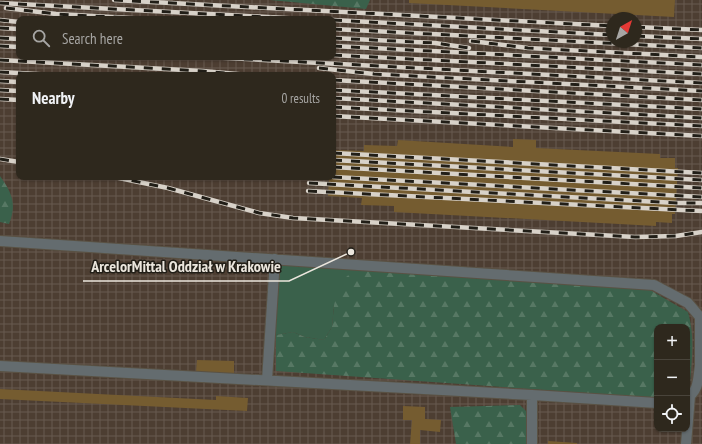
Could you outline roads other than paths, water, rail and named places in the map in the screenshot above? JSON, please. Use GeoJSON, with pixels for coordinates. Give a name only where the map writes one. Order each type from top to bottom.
{"type":"FeatureCollection","features":[{"type":"Feature","properties":{"kind":"lane"},"geometry":{"type":"LineString","coordinates":[[0,241],[654,285],[688,303],[700,317],[701,366],[697,386],[690,395]]}},
{"type":"Feature","properties":{"kind":"lane"},"geometry":{"type":"LineString","coordinates":[[267,380],[275,259]]}},
{"type":"Feature","properties":{"kind":"lane"},"geometry":{"type":"LineString","coordinates":[[0,366],[654,403]]}},
{"type":"Feature","properties":{"kind":"lane"},"geometry":{"type":"LineString","coordinates":[[532,395],[532,444]]}},
{"type":"Feature","properties":{"kind":"lane"},"geometry":{"type":"LineString","coordinates":[[686,444],[687,432]]}},
{"type":"Feature","properties":{"kind":"railway"},"geometry":{"type":"LineString","coordinates":[[114,0],[606,26]]}},
{"type":"Feature","properties":{"kind":"railway"},"geometry":{"type":"LineString","coordinates":[[0,3],[247,16]]}},
{"type":"Feature","properties":{"kind":"railway"},"geometry":{"type":"LineString","coordinates":[[6,8],[56,14],[93,16]]}},
{"type":"Feature","properties":{"kind":"railway"},"geometry":{"type":"LineString","coordinates":[[0,20],[16,22]]}},
{"type":"Feature","properties":{"kind":"railway"},"geometry":{"type":"LineString","coordinates":[[336,20],[606,35]]}},
{"type":"Feature","properties":{"kind":"railway"},"geometry":{"type":"LineString","coordinates":[[642,27],[702,30]]}},
{"type":"Feature","properties":{"kind":"railway"},"geometry":{"type":"LineString","coordinates":[[0,28],[16,29]]}},
{"type":"Feature","properties":{"kind":"railway"},"geometry":{"type":"LineString","coordinates":[[336,29],[702,48]]}},
{"type":"Feature","properties":{"kind":"railway"},"geometry":{"type":"LineString","coordinates":[[642,36],[702,39]]}},
{"type":"Feature","properties":{"kind":"railway"},"geometry":{"type":"LineString","coordinates":[[0,38],[16,39]]}},
{"type":"Feature","properties":{"kind":"railway"},"geometry":{"type":"LineString","coordinates":[[336,38],[435,43],[469,48]]}},
{"type":"Feature","properties":{"kind":"railway"},"geometry":{"type":"LineString","coordinates":[[471,41],[528,48],[702,57]]}},
{"type":"Feature","properties":{"kind":"railway"},"geometry":{"type":"LineString","coordinates":[[0,46],[16,47]]}},
{"type":"Feature","properties":{"kind":"railway"},"geometry":{"type":"LineString","coordinates":[[336,46],[702,65]]}},
{"type":"Feature","properties":{"kind":"railway"},"geometry":{"type":"LineString","coordinates":[[336,55],[702,74]]}},
{"type":"Feature","properties":{"kind":"railway"},"geometry":{"type":"LineString","coordinates":[[0,60],[214,72]]}},
{"type":"Feature","properties":{"kind":"railway"},"geometry":{"type":"LineString","coordinates":[[265,60],[702,83]]}},
{"type":"Feature","properties":{"kind":"railway"},"geometry":{"type":"LineString","coordinates":[[319,68],[374,74],[702,91]]}},
{"type":"Feature","properties":{"kind":"railway"},"geometry":{"type":"LineString","coordinates":[[0,72],[16,73]]}},
{"type":"Feature","properties":{"kind":"railway"},"geometry":{"type":"LineString","coordinates":[[336,80],[702,100]]}},
{"type":"Feature","properties":{"kind":"railway"},"geometry":{"type":"LineString","coordinates":[[0,81],[16,82]]}},
{"type":"Feature","properties":{"kind":"railway"},"geometry":{"type":"LineString","coordinates":[[0,90],[16,91]]}},
{"type":"Feature","properties":{"kind":"railway"},"geometry":{"type":"LineString","coordinates":[[336,90],[702,109]]}},
{"type":"Feature","properties":{"kind":"railway"},"geometry":{"type":"LineString","coordinates":[[336,98],[702,118]]}},
{"type":"Feature","properties":{"kind":"railway"},"geometry":{"type":"LineString","coordinates":[[0,99],[16,100]]}},
{"type":"Feature","properties":{"kind":"railway"},"geometry":{"type":"LineString","coordinates":[[336,107],[702,126]]}},
{"type":"Feature","properties":{"kind":"railway"},"geometry":{"type":"LineString","coordinates":[[336,116],[702,136]]}},
{"type":"Feature","properties":{"kind":"railway"},"geometry":{"type":"LineString","coordinates":[[336,153],[702,173]]}},
{"type":"Feature","properties":{"kind":"railway"},"geometry":{"type":"LineString","coordinates":[[0,159],[16,162]]}},
{"type":"Feature","properties":{"kind":"railway"},"geometry":{"type":"LineString","coordinates":[[336,160],[702,180]]}},
{"type":"Feature","properties":{"kind":"railway"},"geometry":{"type":"LineString","coordinates":[[336,167],[702,188]]}},
{"type":"Feature","properties":{"kind":"railway"},"geometry":{"type":"LineString","coordinates":[[336,177],[702,197]]}},
{"type":"Feature","properties":{"kind":"railway"},"geometry":{"type":"LineString","coordinates":[[129,180],[168,188],[259,213],[293,218],[635,237],[676,236],[702,232]]}},
{"type":"Feature","properties":{"kind":"railway"},"geometry":{"type":"LineString","coordinates":[[309,183],[677,203],[702,203]]}},
{"type":"Feature","properties":{"kind":"railway"},"geometry":{"type":"LineString","coordinates":[[308,191],[702,211]]}},
{"type":"Feature","properties":{"kind":"place","name":"ArcelorMittal Oddział w Krakowie"},"geometry":{"type":"Point","coordinates":[351,252]}}]}
